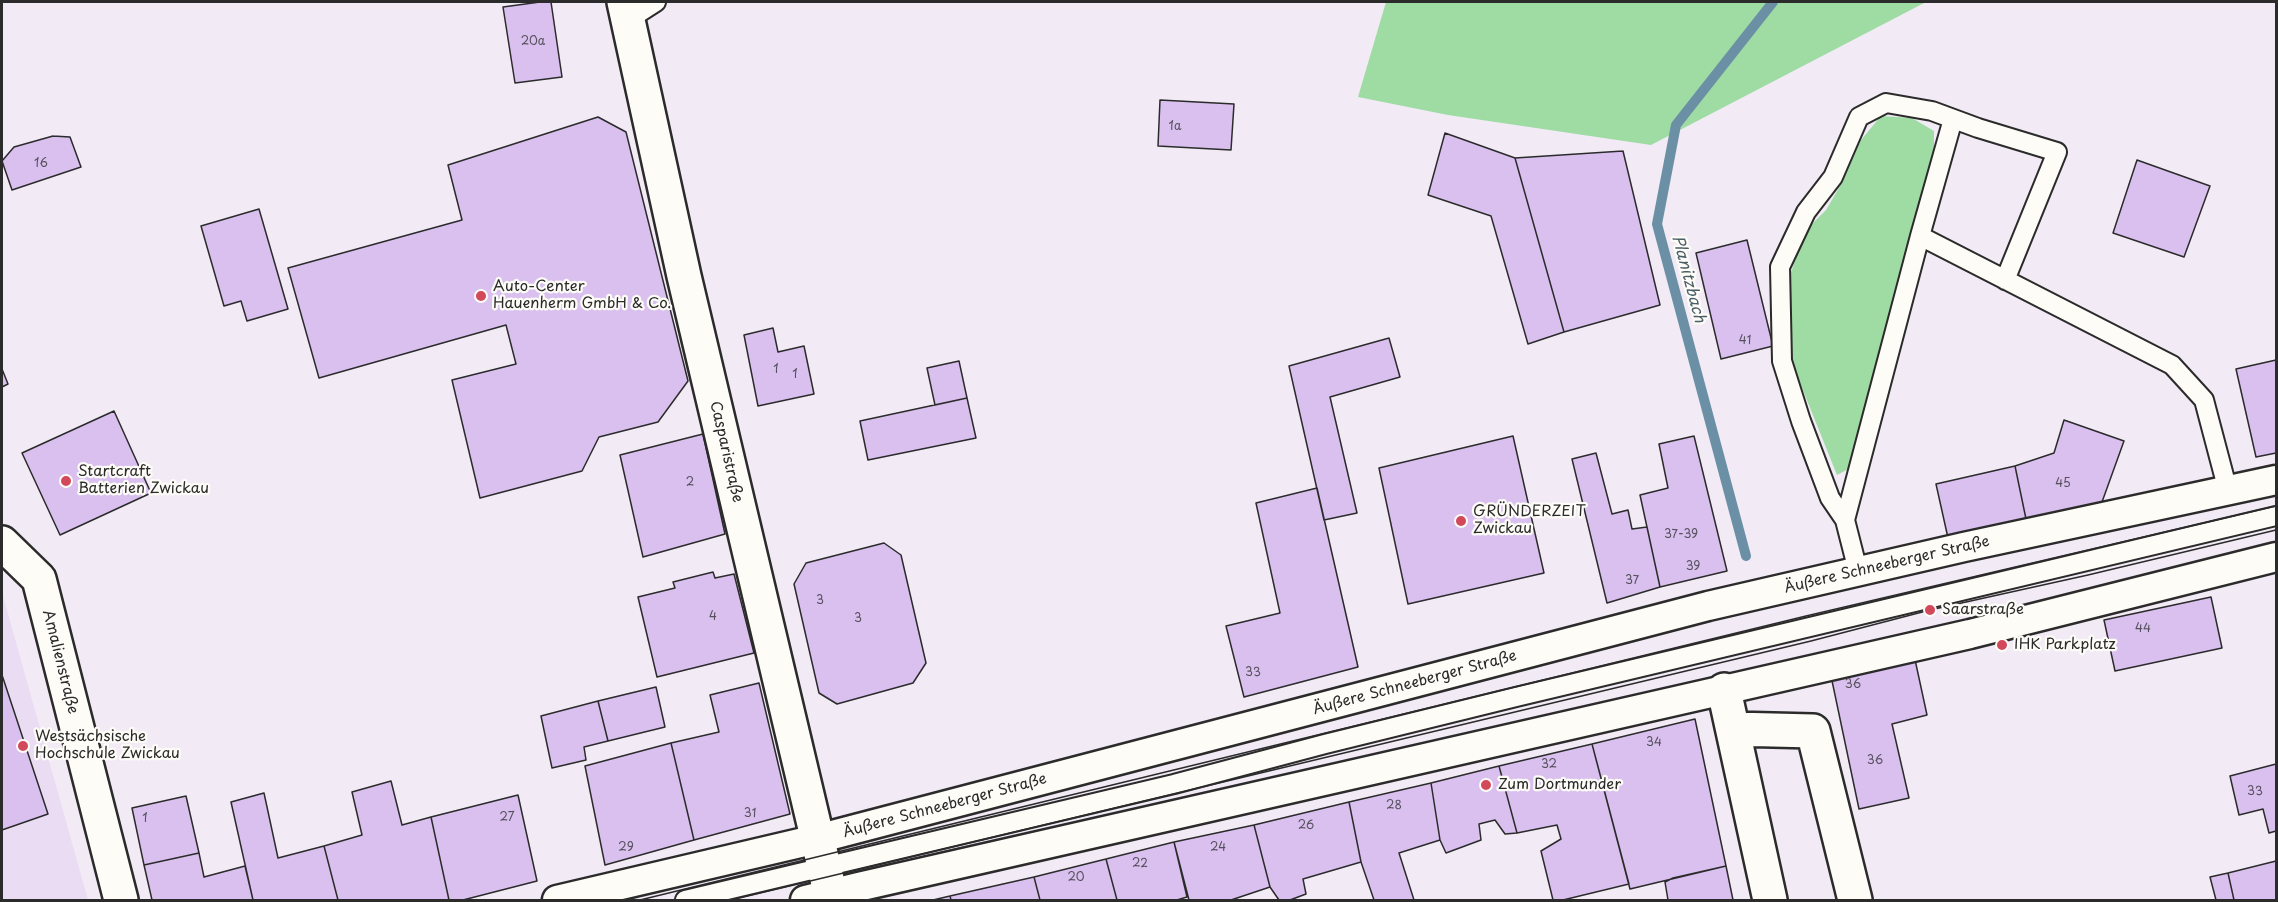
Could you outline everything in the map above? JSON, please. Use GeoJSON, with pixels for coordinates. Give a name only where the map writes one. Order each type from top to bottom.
{"type":"FeatureCollection","features":[{"type":"Feature","properties":{"kind":"street","name":"Casparistraße"},"geometry":{"type":"LineString","coordinates":[[626,11],[822,880]]}},
{"type":"Feature","properties":{"kind":"street","name":"Äußere Schneeberger Straße"},"geometry":{"type":"LineString","coordinates":[[822,880],[1708,606],[2277,480]]}},
{"type":"Feature","properties":{"kind":"street","name":"Amalienstraße"},"geometry":{"type":"LineString","coordinates":[[2,543],[39,579],[121,900]]}},
{"type":"Feature","properties":{"kind":"street","name":"Äußere Schneeberger Straße"},"geometry":{"type":"LineString","coordinates":[[557,900],[822,880],[1724,690],[1990,629],[2277,557]]}},
{"type":"Feature","properties":{"kind":"street"},"geometry":{"type":"LineString","coordinates":[[1724,690],[1770,900]]}},
{"type":"Feature","properties":{"kind":"street"},"geometry":{"type":"LineString","coordinates":[[1733,729],[1813,731],[1855,900]]}},
{"type":"Feature","properties":{"kind":"lane"},"geometry":{"type":"LineString","coordinates":[[626,11],[656,2]]}},
{"type":"Feature","properties":{"kind":"lane"},"geometry":{"type":"LineString","coordinates":[[1858,571],[1845,520],[1830,498],[1801,422],[1782,361],[1780,267],[1806,213],[1833,177],[1859,117],[1886,103],[1932,111],[2057,152],[2005,280]]}},
{"type":"Feature","properties":{"kind":"lane"},"geometry":{"type":"LineString","coordinates":[[1845,520],[1953,119]]}},
{"type":"Feature","properties":{"kind":"lane"},"geometry":{"type":"LineString","coordinates":[[1920,236],[2172,365],[2204,400],[2228,491]]}},
{"type":"Feature","properties":{"kind":"lane","name":"Äußere Schneeberger Straße"},"geometry":{"type":"LineString","coordinates":[[685,900],[822,880],[967,832],[1174,783],[1516,697],[2277,516]]}},
{"type":"Feature","properties":{"kind":"shaded area","name":"Westsächsische Hochschule Zwickau"},"geometry":{"type":"Polygon","coordinates":[[[2,592],[88,900],[2,900],[2,592]]]}},
{"type":"Feature","properties":{"kind":"green space"},"geometry":{"type":"Polygon","coordinates":[[[1386,2],[1926,2],[1651,145],[1448,115],[1358,97],[1386,2]]]}},
{"type":"Feature","properties":{"kind":"green space"},"geometry":{"type":"Polygon","coordinates":[[[1881,116],[1912,118],[1934,131],[1934,153],[1850,468],[1837,475],[1792,363],[1789,279],[1804,232],[1826,210],[1843,181],[1861,140],[1881,116]]]}},
{"type":"Feature","properties":{"kind":"building"},"geometry":{"type":"Polygon","coordinates":[[[551,2],[562,77],[515,83],[503,7],[551,2]]]}},
{"type":"Feature","properties":{"kind":"building"},"geometry":{"type":"Polygon","coordinates":[[[1160,100],[1234,104],[1231,150],[1158,146],[1160,100]]]}},
{"type":"Feature","properties":{"kind":"building","name":"Auto-Center Hauenherm GmbH & Co."},"geometry":{"type":"Polygon","coordinates":[[[598,117],[626,132],[688,381],[658,422],[599,437],[582,471],[480,498],[452,380],[516,364],[506,325],[319,378],[288,268],[462,220],[448,165],[598,117]]]}},
{"type":"Feature","properties":{"kind":"building"},"geometry":{"type":"Polygon","coordinates":[[[1445,133],[1515,158],[1564,332],[1528,344],[1491,216],[1428,195],[1445,133]]]}},
{"type":"Feature","properties":{"kind":"building"},"geometry":{"type":"Polygon","coordinates":[[[53,136],[70,137],[81,167],[12,190],[2,161],[14,147],[53,136]]]}},
{"type":"Feature","properties":{"kind":"building"},"geometry":{"type":"Polygon","coordinates":[[[1623,151],[1660,305],[1564,332],[1515,158],[1623,151]]]}},
{"type":"Feature","properties":{"kind":"building"},"geometry":{"type":"Polygon","coordinates":[[[2137,160],[2210,186],[2184,257],[2113,233],[2137,160]]]}},
{"type":"Feature","properties":{"kind":"building"},"geometry":{"type":"Polygon","coordinates":[[[259,209],[288,309],[247,321],[241,301],[224,306],[201,226],[259,209]]]}},
{"type":"Feature","properties":{"kind":"building"},"geometry":{"type":"Polygon","coordinates":[[[1747,240],[1773,346],[1721,359],[1696,253],[1747,240]]]}},
{"type":"Feature","properties":{"kind":"building"},"geometry":{"type":"Polygon","coordinates":[[[773,328],[778,352],[804,346],[814,394],[758,406],[744,335],[773,328]]]}},
{"type":"Feature","properties":{"kind":"building"},"geometry":{"type":"Polygon","coordinates":[[[1389,338],[1400,377],[1330,397],[1357,513],[1324,520],[1289,366],[1389,338]]]}},
{"type":"Feature","properties":{"kind":"building"},"geometry":{"type":"Polygon","coordinates":[[[2276,360],[2276,453],[2256,457],[2236,369],[2276,360]]]}},
{"type":"Feature","properties":{"kind":"building"},"geometry":{"type":"Polygon","coordinates":[[[959,361],[967,398],[935,405],[927,368],[959,361]]]}},
{"type":"Feature","properties":{"kind":"building"},"geometry":{"type":"Polygon","coordinates":[[[2,369],[8,384],[2,387],[2,369]]]}},
{"type":"Feature","properties":{"kind":"building"},"geometry":{"type":"Polygon","coordinates":[[[967,398],[976,438],[868,460],[860,421],[967,398]]]}},
{"type":"Feature","properties":{"kind":"building"},"geometry":{"type":"Polygon","coordinates":[[[114,411],[151,493],[60,535],[22,453],[114,411]]]}},
{"type":"Feature","properties":{"kind":"building"},"geometry":{"type":"Polygon","coordinates":[[[2064,420],[2124,441],[2102,502],[2026,519],[2015,466],[2054,453],[2064,420]]]}},
{"type":"Feature","properties":{"kind":"building"},"geometry":{"type":"Polygon","coordinates":[[[703,434],[725,534],[643,557],[620,455],[703,434]]]}},
{"type":"Feature","properties":{"kind":"building","name":"GRÜNDERZEIT Zwickau"},"geometry":{"type":"Polygon","coordinates":[[[1513,436],[1544,573],[1408,604],[1379,468],[1513,436]]]}},
{"type":"Feature","properties":{"kind":"building"},"geometry":{"type":"Polygon","coordinates":[[[1694,436],[1727,571],[1660,587],[1640,495],[1668,488],[1659,444],[1694,436]]]}},
{"type":"Feature","properties":{"kind":"building"},"geometry":{"type":"Polygon","coordinates":[[[1596,453],[1612,514],[1628,510],[1632,529],[1647,527],[1660,587],[1607,603],[1572,459],[1596,453]]]}},
{"type":"Feature","properties":{"kind":"building"},"geometry":{"type":"Polygon","coordinates":[[[2015,466],[2026,519],[1948,538],[1936,484],[2015,466]]]}},
{"type":"Feature","properties":{"kind":"building"},"geometry":{"type":"Polygon","coordinates":[[[1317,488],[1358,667],[1244,697],[1226,626],[1280,613],[1256,503],[1317,488]]]}},
{"type":"Feature","properties":{"kind":"building"},"geometry":{"type":"Polygon","coordinates":[[[884,543],[901,555],[926,663],[913,683],[837,704],[819,693],[794,584],[806,563],[884,543]]]}},
{"type":"Feature","properties":{"kind":"building"},"geometry":{"type":"Polygon","coordinates":[[[713,572],[715,578],[734,574],[754,653],[657,677],[638,597],[675,588],[673,582],[713,572]]]}},
{"type":"Feature","properties":{"kind":"building"},"geometry":{"type":"Polygon","coordinates":[[[2211,597],[2222,648],[2115,671],[2104,620],[2211,597]]]}},
{"type":"Feature","properties":{"kind":"building"},"geometry":{"type":"Polygon","coordinates":[[[1914,655],[1927,715],[1892,724],[1909,798],[1859,809],[1831,676],[1914,655]]]}},
{"type":"Feature","properties":{"kind":"building"},"geometry":{"type":"Polygon","coordinates":[[[2,675],[48,814],[2,830],[2,675]]]}},
{"type":"Feature","properties":{"kind":"building"},"geometry":{"type":"Polygon","coordinates":[[[759,683],[790,814],[694,840],[671,743],[719,732],[710,695],[759,683]]]}},
{"type":"Feature","properties":{"kind":"building"},"geometry":{"type":"Polygon","coordinates":[[[656,687],[665,727],[608,741],[598,701],[656,687]]]}},
{"type":"Feature","properties":{"kind":"building"},"geometry":{"type":"Polygon","coordinates":[[[598,701],[608,741],[584,747],[586,760],[552,768],[541,716],[598,701]]]}},
{"type":"Feature","properties":{"kind":"building"},"geometry":{"type":"Polygon","coordinates":[[[1695,719],[1726,866],[1630,889],[1592,744],[1695,719]]]}},
{"type":"Feature","properties":{"kind":"building"},"geometry":{"type":"Polygon","coordinates":[[[671,743],[694,840],[605,865],[585,766],[671,743]]]}},
{"type":"Feature","properties":{"kind":"building"},"geometry":{"type":"Polygon","coordinates":[[[1592,744],[1629,884],[1563,900],[1553,900],[1541,851],[1561,839],[1557,825],[1517,833],[1499,766],[1592,744]]]}},
{"type":"Feature","properties":{"kind":"building"},"geometry":{"type":"Polygon","coordinates":[[[2276,764],[2276,831],[2269,833],[2263,809],[2239,815],[2230,776],[2276,764]]]}},
{"type":"Feature","properties":{"kind":"building"},"geometry":{"type":"Polygon","coordinates":[[[1499,766],[1517,833],[1505,834],[1495,820],[1479,824],[1481,840],[1446,853],[1440,840],[1431,783],[1499,766]]]}},
{"type":"Feature","properties":{"kind":"building"},"geometry":{"type":"Polygon","coordinates":[[[391,781],[402,825],[431,817],[449,900],[338,900],[324,846],[362,835],[352,792],[391,781]]]}},
{"type":"Feature","properties":{"kind":"building"},"geometry":{"type":"Polygon","coordinates":[[[1431,783],[1440,840],[1399,853],[1414,900],[1374,900],[1361,862],[1349,802],[1431,783]]]}},
{"type":"Feature","properties":{"kind":"building"},"geometry":{"type":"Polygon","coordinates":[[[264,793],[278,858],[324,846],[338,900],[253,900],[231,802],[264,793]]]}},
{"type":"Feature","properties":{"kind":"building"},"geometry":{"type":"Polygon","coordinates":[[[518,795],[537,881],[463,900],[449,900],[431,817],[518,795]]]}},
{"type":"Feature","properties":{"kind":"building"},"geometry":{"type":"Polygon","coordinates":[[[186,796],[199,853],[144,865],[132,808],[186,796]]]}},
{"type":"Feature","properties":{"kind":"building"},"geometry":{"type":"Polygon","coordinates":[[[1349,802],[1361,862],[1303,879],[1306,894],[1290,900],[1279,900],[1270,887],[1254,825],[1349,802]]]}},
{"type":"Feature","properties":{"kind":"building"},"geometry":{"type":"Polygon","coordinates":[[[1254,825],[1270,887],[1231,900],[1189,900],[1174,842],[1254,825]]]}},
{"type":"Feature","properties":{"kind":"building"},"geometry":{"type":"Polygon","coordinates":[[[1174,842],[1187,897],[1177,900],[1117,900],[1106,859],[1174,842]]]}},
{"type":"Feature","properties":{"kind":"building"},"geometry":{"type":"Polygon","coordinates":[[[199,853],[204,877],[245,866],[253,900],[152,900],[144,865],[199,853]]]}},
{"type":"Feature","properties":{"kind":"building"},"geometry":{"type":"Polygon","coordinates":[[[1106,859],[1117,900],[1040,900],[1034,877],[1106,859]]]}},
{"type":"Feature","properties":{"kind":"building"},"geometry":{"type":"Polygon","coordinates":[[[2276,861],[2276,900],[2234,900],[2228,873],[2276,861]]]}},
{"type":"Feature","properties":{"kind":"building"},"geometry":{"type":"Polygon","coordinates":[[[1726,866],[1733,900],[1668,900],[1665,882],[1673,878],[1726,866]]]}},
{"type":"Feature","properties":{"kind":"building"},"geometry":{"type":"Polygon","coordinates":[[[2228,873],[2234,900],[2216,900],[2210,877],[2228,873]]]}},
{"type":"Feature","properties":{"kind":"building"},"geometry":{"type":"Polygon","coordinates":[[[1034,877],[1040,900],[951,900],[950,896],[1034,877]]]}},
{"type":"Feature","properties":{"kind":"building"},"geometry":{"type":"Polygon","coordinates":[[[950,896],[951,900],[933,900],[950,896]]]}},
{"type":"Feature","properties":{"kind":"waterway","name":"Planitzbach"},"geometry":{"type":"LineString","coordinates":[[1746,556],[1657,224],[1676,125],[1773,2]]}},
{"type":"Feature","properties":{"kind":"tram line"},"geometry":{"type":"LineString","coordinates":[[640,900],[1806,616],[2276,506]]}},
{"type":"Feature","properties":{"kind":"tram line"},"geometry":{"type":"LineString","coordinates":[[731,900],[1811,641],[1930,610],[2276,530]]}},
{"type":"Feature","properties":{"kind":"place","name":"Auto-Center Hauenherm GmbH & Co."},"geometry":{"type":"Point","coordinates":[481,296]}},
{"type":"Feature","properties":{"kind":"place","name":"Startcraft Batterien Zwickau"},"geometry":{"type":"Point","coordinates":[66,481]}},
{"type":"Feature","properties":{"kind":"place","name":"GRÜNDERZEIT Zwickau"},"geometry":{"type":"Point","coordinates":[1461,521]}},
{"type":"Feature","properties":{"kind":"place","name":"Saarstraße"},"geometry":{"type":"Point","coordinates":[1930,610]}},
{"type":"Feature","properties":{"kind":"place","name":"IHK Parkplatz"},"geometry":{"type":"Point","coordinates":[2002,645]}},
{"type":"Feature","properties":{"kind":"place","name":"Westsächsische Hochschule Zwickau"},"geometry":{"type":"Point","coordinates":[23,746]}},
{"type":"Feature","properties":{"kind":"place","name":"Zum Dortmunder"},"geometry":{"type":"Point","coordinates":[1486,785]}}]}
